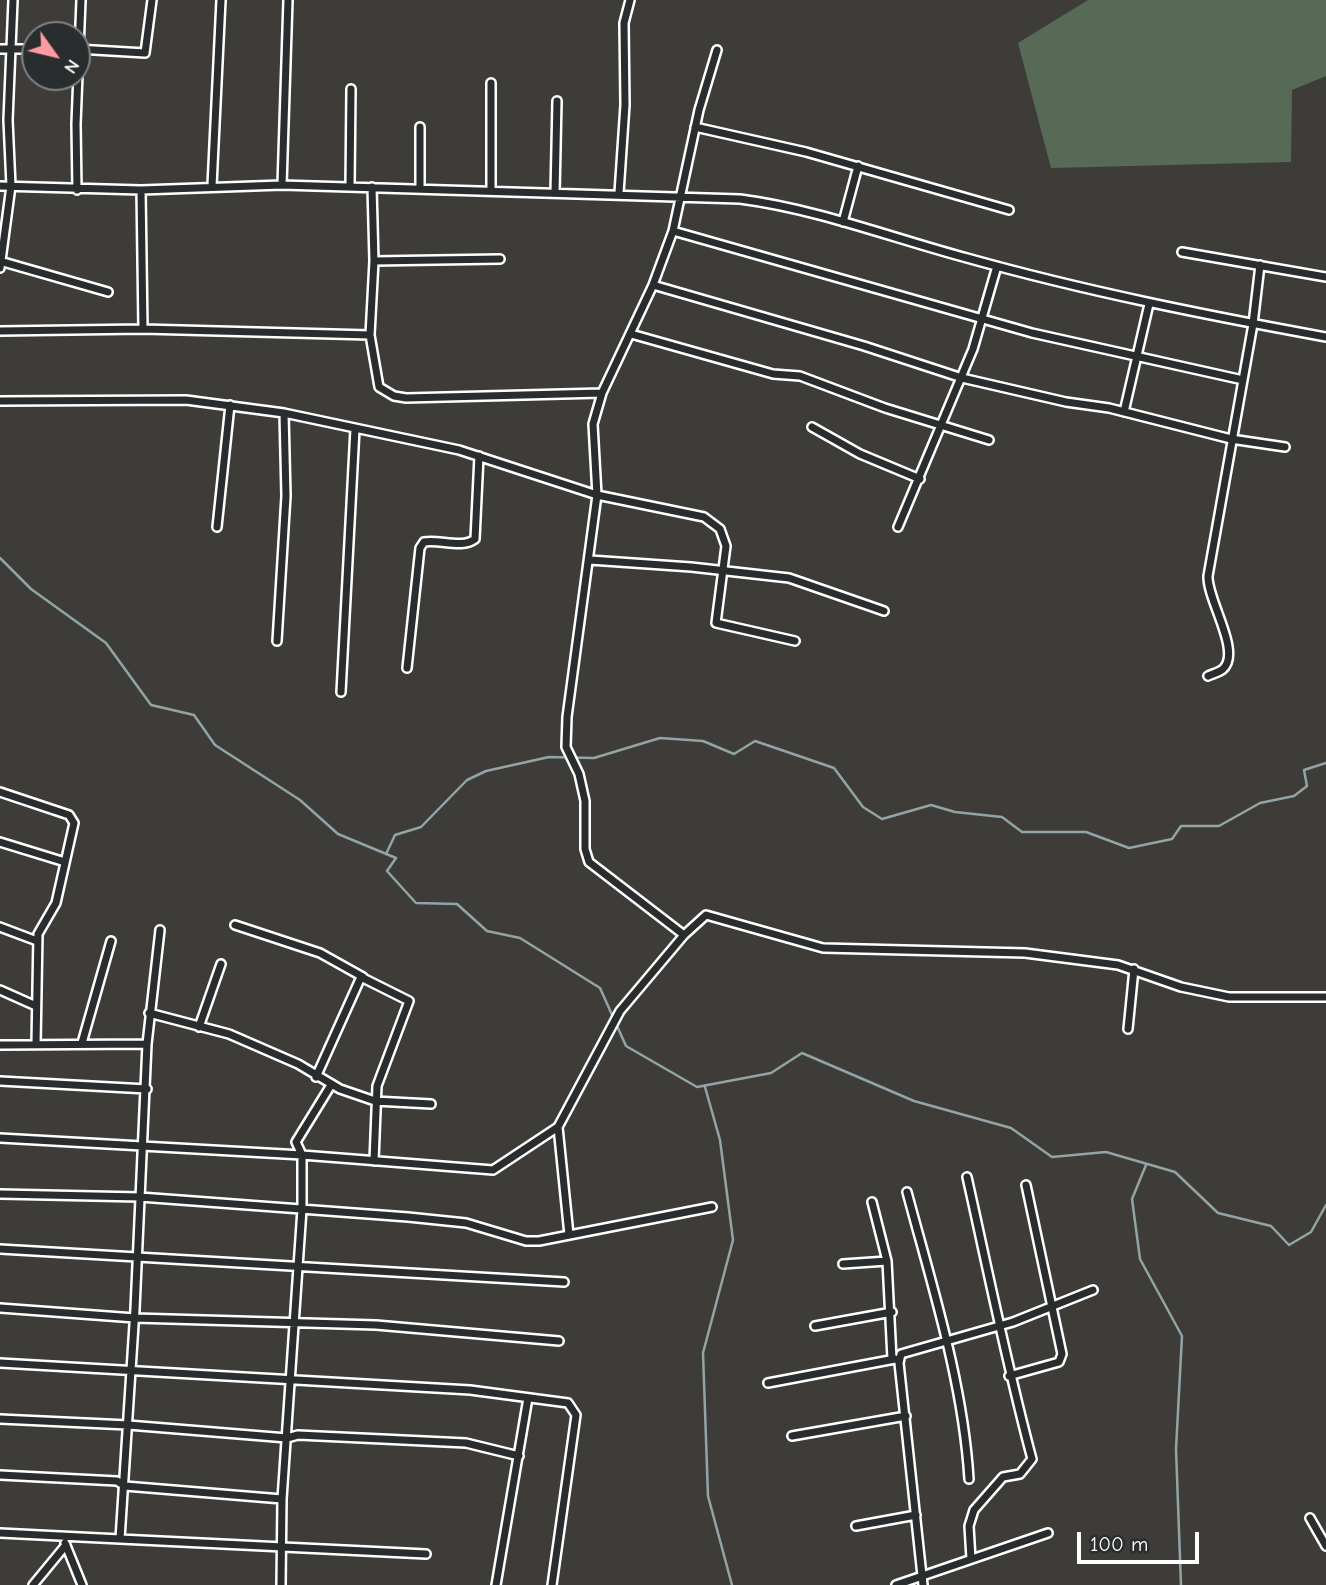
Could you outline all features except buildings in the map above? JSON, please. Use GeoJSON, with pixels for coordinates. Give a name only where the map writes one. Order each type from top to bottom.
{"type":"FeatureCollection","features":[{"type":"Feature","properties":{"kind":"street"},"geometry":{"type":"LineString","coordinates":[[0,268],[11,186],[4,120],[13,0]]}},
{"type":"Feature","properties":{"kind":"street"},"geometry":{"type":"LineString","coordinates":[[80,21],[81,0]]}},
{"type":"Feature","properties":{"kind":"street"},"geometry":{"type":"LineString","coordinates":[[91,50],[145,53],[152,0]]}},
{"type":"Feature","properties":{"kind":"street"},"geometry":{"type":"LineString","coordinates":[[212,186],[221,0]]}},
{"type":"Feature","properties":{"kind":"street"},"geometry":{"type":"LineString","coordinates":[[282,185],[288,0]]}},
{"type":"Feature","properties":{"kind":"street"},"geometry":{"type":"LineString","coordinates":[[620,193],[625,105],[624,23],[630,0]]}},
{"type":"Feature","properties":{"kind":"street"},"geometry":{"type":"LineString","coordinates":[[0,49],[21,50]]}},
{"type":"Feature","properties":{"kind":"street"},"geometry":{"type":"LineString","coordinates":[[684,935],[589,862],[586,855],[583,788],[566,747],[570,683],[590,560],[597,495],[593,424],[602,393],[653,285],[673,232],[695,127],[717,50]]}},
{"type":"Feature","properties":{"kind":"street"},"geometry":{"type":"LineString","coordinates":[[491,83],[491,191]]}},
{"type":"Feature","properties":{"kind":"street"},"geometry":{"type":"LineString","coordinates":[[350,187],[351,89]]}},
{"type":"Feature","properties":{"kind":"street"},"geometry":{"type":"LineString","coordinates":[[77,190],[78,91]]}},
{"type":"Feature","properties":{"kind":"street"},"geometry":{"type":"LineString","coordinates":[[555,192],[557,101]]}},
{"type":"Feature","properties":{"kind":"street"},"geometry":{"type":"LineString","coordinates":[[420,127],[420,188]]}},
{"type":"Feature","properties":{"kind":"street"},"geometry":{"type":"LineString","coordinates":[[695,127],[858,166],[1009,211]]}},
{"type":"Feature","properties":{"kind":"street"},"geometry":{"type":"LineString","coordinates":[[843,222],[858,166]]}},
{"type":"Feature","properties":{"kind":"street"},"geometry":{"type":"LineString","coordinates":[[0,186],[77,190],[282,185],[420,188],[682,195],[771,203],[998,266],[1149,304],[1326,337]]}},
{"type":"Feature","properties":{"kind":"street"},"geometry":{"type":"LineString","coordinates":[[372,187],[374,261],[370,335],[379,387],[394,396],[497,397],[602,393]]}},
{"type":"Feature","properties":{"kind":"street"},"geometry":{"type":"LineString","coordinates":[[141,190],[143,328]]}},
{"type":"Feature","properties":{"kind":"street"},"geometry":{"type":"LineString","coordinates":[[673,232],[982,320],[1242,380]]}},
{"type":"Feature","properties":{"kind":"street"},"geometry":{"type":"LineString","coordinates":[[1182,252],[1326,277]]}},
{"type":"Feature","properties":{"kind":"street"},"geometry":{"type":"LineString","coordinates":[[374,261],[500,259]]}},
{"type":"Feature","properties":{"kind":"street"},"geometry":{"type":"LineString","coordinates":[[0,261],[108,292]]}},
{"type":"Feature","properties":{"kind":"street"},"geometry":{"type":"LineString","coordinates":[[1208,676],[1223,669],[1229,651],[1207,586],[1253,324],[1260,265]]}},
{"type":"Feature","properties":{"kind":"street"},"geometry":{"type":"LineString","coordinates":[[898,527],[962,379],[998,266]]}},
{"type":"Feature","properties":{"kind":"street"},"geometry":{"type":"LineString","coordinates":[[653,285],[864,346],[962,379],[1124,412],[1231,439],[1285,446]]}},
{"type":"Feature","properties":{"kind":"street"},"geometry":{"type":"LineString","coordinates":[[1124,412],[1149,304]]}},
{"type":"Feature","properties":{"kind":"street"},"geometry":{"type":"LineString","coordinates":[[0,331],[143,328],[370,335]]}},
{"type":"Feature","properties":{"kind":"street"},"geometry":{"type":"LineString","coordinates":[[631,334],[773,374],[800,376],[989,440]]}},
{"type":"Feature","properties":{"kind":"street"},"geometry":{"type":"LineString","coordinates":[[0,401],[147,398],[284,413],[479,456],[597,495],[705,517],[725,537],[725,571],[716,624],[795,641]]}},
{"type":"Feature","properties":{"kind":"street"},"geometry":{"type":"LineString","coordinates":[[217,527],[230,405]]}},
{"type":"Feature","properties":{"kind":"street"},"geometry":{"type":"LineString","coordinates":[[277,642],[286,496],[284,413]]}},
{"type":"Feature","properties":{"kind":"street"},"geometry":{"type":"LineString","coordinates":[[812,427],[860,454],[920,479]]}},
{"type":"Feature","properties":{"kind":"street"},"geometry":{"type":"LineString","coordinates":[[341,692],[355,429]]}},
{"type":"Feature","properties":{"kind":"street"},"geometry":{"type":"LineString","coordinates":[[407,668],[420,548],[424,542],[433,540],[467,543],[475,539],[479,456]]}},
{"type":"Feature","properties":{"kind":"street"},"geometry":{"type":"LineString","coordinates":[[590,560],[725,571],[812,584],[884,611]]}},
{"type":"Feature","properties":{"kind":"street"},"geometry":{"type":"LineString","coordinates":[[0,792],[73,818],[56,902],[37,941],[36,1044]]}},
{"type":"Feature","properties":{"kind":"street"},"geometry":{"type":"LineString","coordinates":[[0,842],[65,862]]}},
{"type":"Feature","properties":{"kind":"street"},"geometry":{"type":"LineString","coordinates":[[0,1138],[302,1155],[493,1170],[558,1127],[620,1011],[684,935],[701,918],[711,915],[823,948],[1025,954],[1134,969],[1181,987],[1229,997],[1326,997]]}},
{"type":"Feature","properties":{"kind":"street"},"geometry":{"type":"LineString","coordinates":[[235,925],[320,953],[409,1001],[388,1050],[375,1101],[374,1161]]}},
{"type":"Feature","properties":{"kind":"street"},"geometry":{"type":"LineString","coordinates":[[0,928],[37,941]]}},
{"type":"Feature","properties":{"kind":"street"},"geometry":{"type":"LineString","coordinates":[[120,1539],[135,1318],[149,1013],[160,930]]}},
{"type":"Feature","properties":{"kind":"street"},"geometry":{"type":"LineString","coordinates":[[82,1043],[111,941]]}},
{"type":"Feature","properties":{"kind":"street"},"geometry":{"type":"LineString","coordinates":[[199,1027],[221,964]]}},
{"type":"Feature","properties":{"kind":"street"},"geometry":{"type":"LineString","coordinates":[[1128,1029],[1134,969]]}},
{"type":"Feature","properties":{"kind":"street"},"geometry":{"type":"LineString","coordinates":[[316,1077],[359,979],[364,977]]}},
{"type":"Feature","properties":{"kind":"street"},"geometry":{"type":"LineString","coordinates":[[0,990],[36,1006]]}},
{"type":"Feature","properties":{"kind":"street"},"geometry":{"type":"LineString","coordinates":[[149,1013],[253,1044],[298,1064],[331,1085],[375,1101],[431,1104]]}},
{"type":"Feature","properties":{"kind":"street"},"geometry":{"type":"LineString","coordinates":[[0,1045],[147,1044]]}},
{"type":"Feature","properties":{"kind":"street"},"geometry":{"type":"LineString","coordinates":[[0,1081],[146,1089]]}},
{"type":"Feature","properties":{"kind":"street"},"geometry":{"type":"LineString","coordinates":[[281,1585],[282,1499],[302,1209],[302,1155],[296,1142],[331,1085]]}},
{"type":"Feature","properties":{"kind":"street"},"geometry":{"type":"LineString","coordinates":[[558,1127],[569,1235]]}},
{"type":"Feature","properties":{"kind":"street"},"geometry":{"type":"LineString","coordinates":[[967,1177],[1009,1376],[1032,1459],[1020,1474],[1003,1477],[974,1510],[969,1525],[971,1559]]}},
{"type":"Feature","properties":{"kind":"street"},"geometry":{"type":"LineString","coordinates":[[1009,1376],[1062,1359],[1054,1306],[1026,1185]]}},
{"type":"Feature","properties":{"kind":"street"},"geometry":{"type":"LineString","coordinates":[[907,1192],[946,1342],[967,1439],[969,1479]]}},
{"type":"Feature","properties":{"kind":"street"},"geometry":{"type":"LineString","coordinates":[[0,1194],[140,1197],[466,1223],[526,1241],[712,1207]]}},
{"type":"Feature","properties":{"kind":"street"},"geometry":{"type":"LineString","coordinates":[[872,1202],[887,1261],[922,1582]]}},
{"type":"Feature","properties":{"kind":"street"},"geometry":{"type":"LineString","coordinates":[[0,1249],[299,1269],[564,1282]]}},
{"type":"Feature","properties":{"kind":"street"},"geometry":{"type":"LineString","coordinates":[[843,1264],[887,1261]]}},
{"type":"Feature","properties":{"kind":"street"},"geometry":{"type":"LineString","coordinates":[[768,1383],[896,1359],[909,1350],[946,1342],[999,1325],[1093,1290]]}},
{"type":"Feature","properties":{"kind":"street"},"geometry":{"type":"LineString","coordinates":[[0,1308],[135,1318],[376,1325],[559,1341]]}},
{"type":"Feature","properties":{"kind":"street"},"geometry":{"type":"LineString","coordinates":[[815,1326],[892,1312]]}},
{"type":"Feature","properties":{"kind":"street"},"geometry":{"type":"LineString","coordinates":[[0,1363],[470,1390],[568,1403],[574,1408],[576,1415],[552,1585]]}},
{"type":"Feature","properties":{"kind":"street"},"geometry":{"type":"LineString","coordinates":[[496,1585],[528,1398]]}},
{"type":"Feature","properties":{"kind":"street"},"geometry":{"type":"LineString","coordinates":[[792,1436],[906,1416]]}},
{"type":"Feature","properties":{"kind":"street"},"geometry":{"type":"LineString","coordinates":[[0,1419],[128,1425],[287,1438],[298,1435],[466,1443],[519,1455]]}},
{"type":"Feature","properties":{"kind":"street"},"geometry":{"type":"LineString","coordinates":[[0,1475],[117,1481],[125,1486],[282,1499]]}},
{"type":"Feature","properties":{"kind":"street"},"geometry":{"type":"LineString","coordinates":[[856,1526],[916,1516]]}},
{"type":"Feature","properties":{"kind":"street"},"geometry":{"type":"LineString","coordinates":[[1310,1518],[1326,1546]]}},
{"type":"Feature","properties":{"kind":"street"},"geometry":{"type":"LineString","coordinates":[[0,1533],[64,1541],[120,1539],[335,1547],[426,1554]]}},
{"type":"Feature","properties":{"kind":"street"},"geometry":{"type":"LineString","coordinates":[[896,1585],[922,1582],[971,1559],[1048,1533]]}},
{"type":"Feature","properties":{"kind":"street"},"geometry":{"type":"LineString","coordinates":[[33,1585],[64,1541]]}},
{"type":"Feature","properties":{"kind":"street"},"geometry":{"type":"LineString","coordinates":[[64,1541],[82,1585]]}},
{"type":"Feature","properties":{"kind":"green space"},"geometry":{"type":"Polygon","coordinates":[[[1088,0],[1326,0],[1326,76],[1292,90],[1291,162],[1051,168],[1018,43],[1088,0]]]}},
{"type":"Feature","properties":{"kind":"waterway"},"geometry":{"type":"LineString","coordinates":[[0,558],[31,589],[106,643],[151,705],[194,715],[215,745],[300,800],[338,834],[396,858],[387,871],[416,903],[457,904],[487,931],[520,938],[600,988],[626,1046],[697,1087],[771,1073],[802,1053],[914,1101],[1011,1128],[1052,1157],[1106,1152],[1175,1172],[1218,1213],[1271,1226],[1289,1245],[1311,1232],[1326,1205]]}},
{"type":"Feature","properties":{"kind":"waterway"},"geometry":{"type":"LineString","coordinates":[[386,854],[395,835],[421,827],[467,780],[486,771],[549,757],[594,758],[660,738],[703,741],[734,754],[755,741],[834,768],[863,807],[882,819],[931,805],[955,812],[1002,817],[1022,832],[1086,832],[1129,848],[1172,839],[1181,826],[1219,826],[1260,803],[1294,796],[1307,786],[1304,770],[1326,763]]}},
{"type":"Feature","properties":{"kind":"waterway"},"geometry":{"type":"LineString","coordinates":[[705,1087],[720,1140],[733,1240],[703,1353],[708,1496],[732,1585]]}},
{"type":"Feature","properties":{"kind":"waterway"},"geometry":{"type":"LineString","coordinates":[[1146,1165],[1132,1199],[1140,1259],[1182,1336],[1176,1449],[1181,1585]]}}]}
